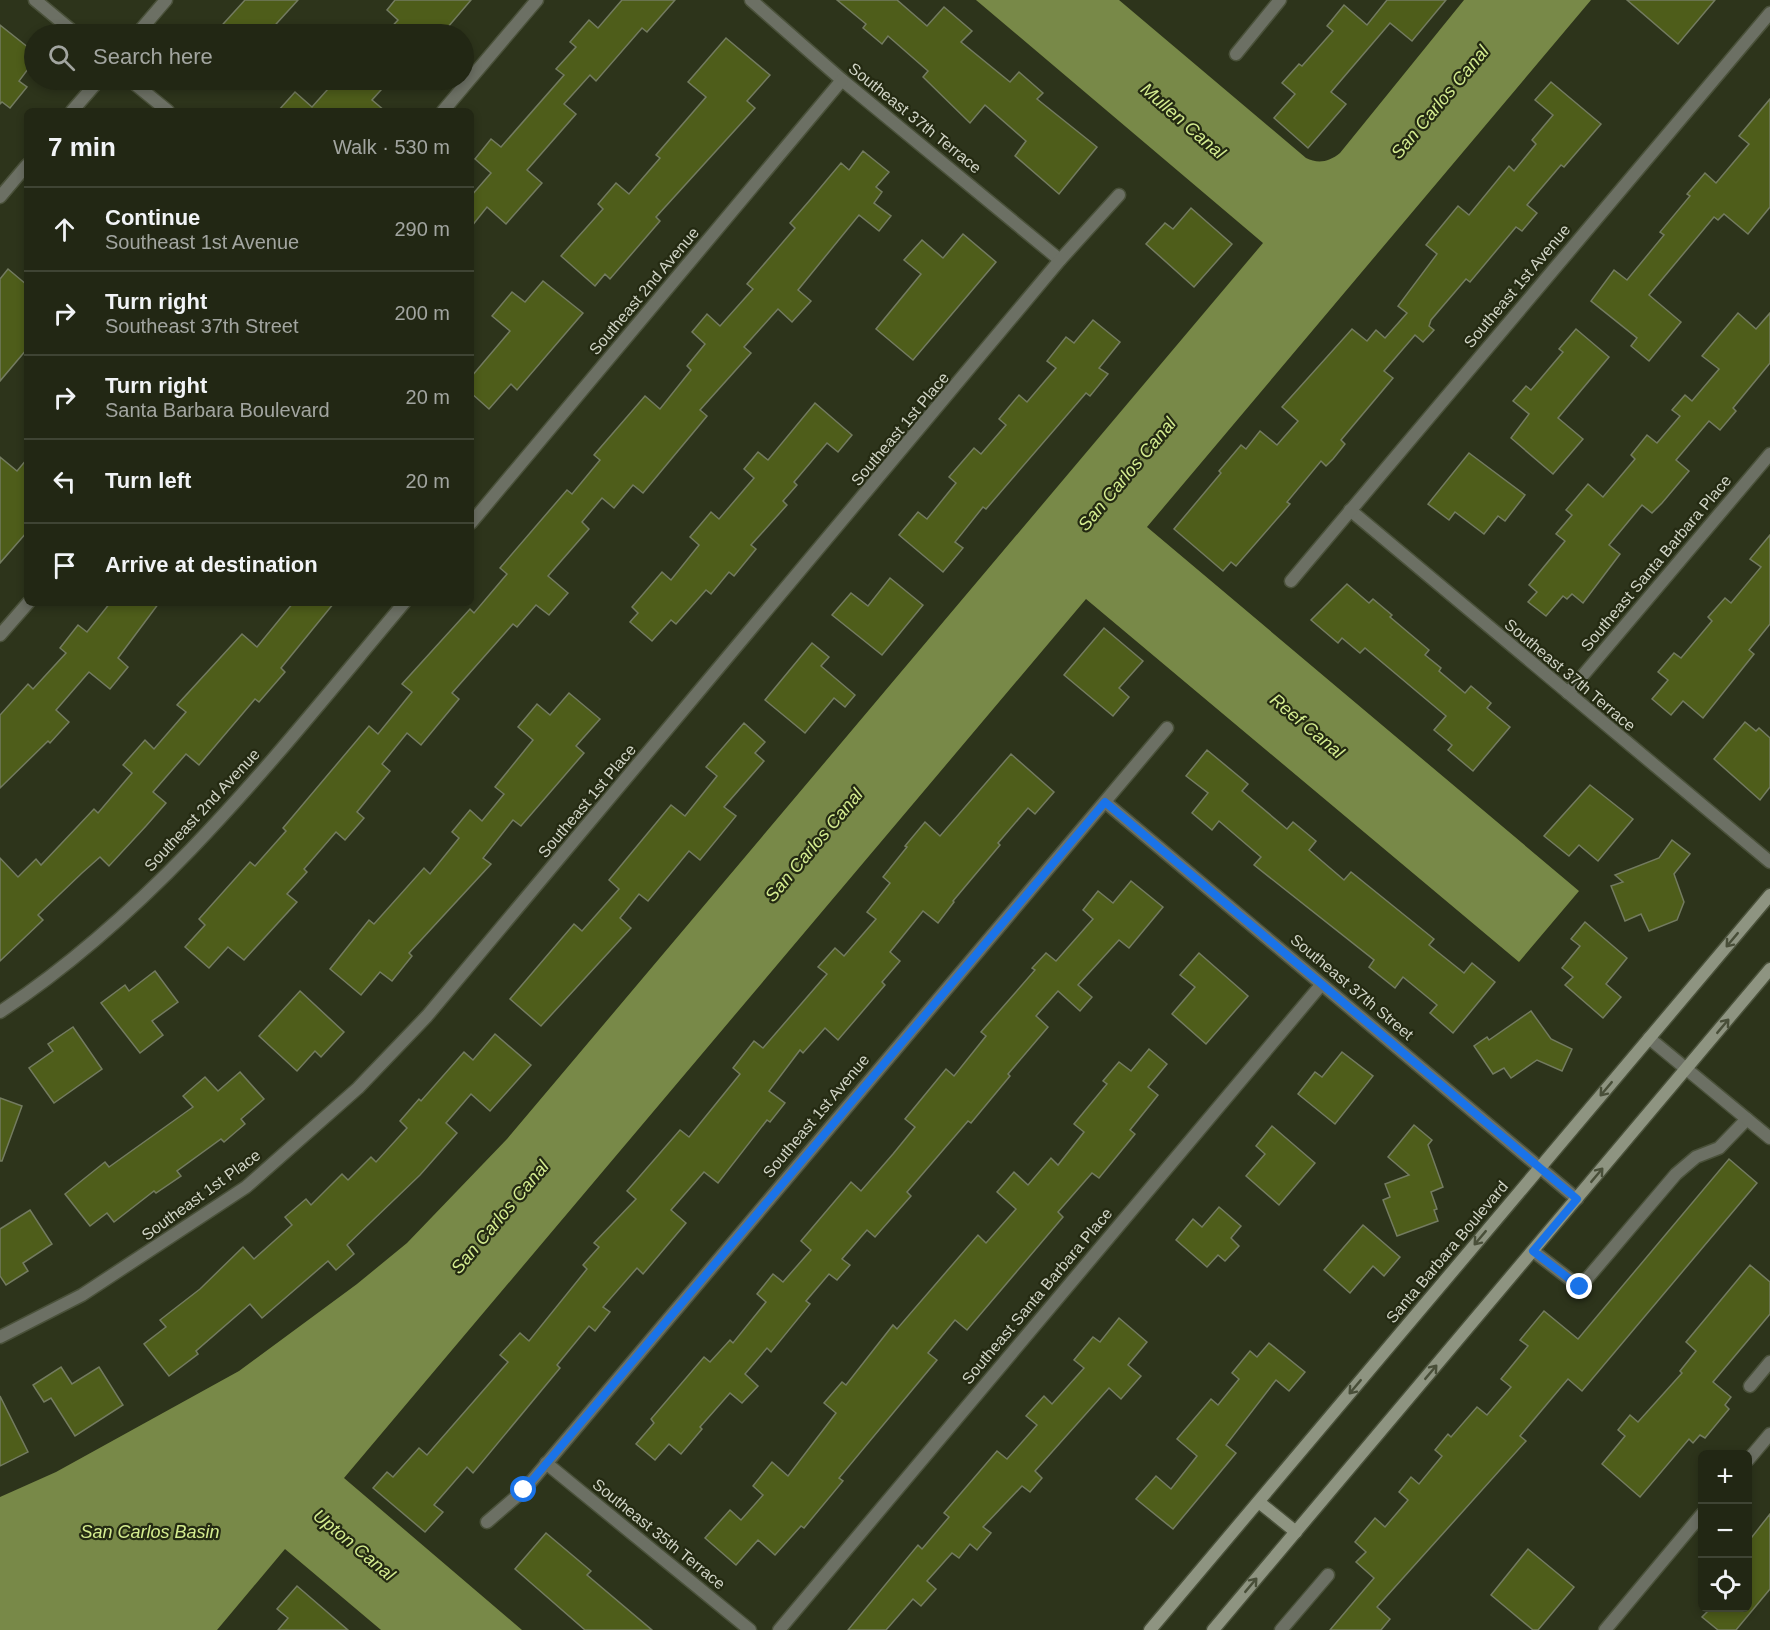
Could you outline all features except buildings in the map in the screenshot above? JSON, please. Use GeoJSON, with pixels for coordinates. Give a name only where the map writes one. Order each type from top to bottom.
{"type":"FeatureCollection","features":[{"type":"Feature","properties":{"kind":"main road","name":"Santa Barbara Boulevard"},"geometry":{"type":"LineString","coordinates":[[1150,1630],[1260,1503],[1770,895]]}},
{"type":"Feature","properties":{"kind":"main road"},"geometry":{"type":"LineString","coordinates":[[1215,1629],[1770,969]]}},
{"type":"Feature","properties":{"kind":"main road"},"geometry":{"type":"LineString","coordinates":[[1260,1503],[1296,1533]]}},
{"type":"Feature","properties":{"kind":"street"},"geometry":{"type":"LineString","coordinates":[[35,0],[64,24]]}},
{"type":"Feature","properties":{"kind":"street"},"geometry":{"type":"LineString","coordinates":[[145,24],[165,0]]}},
{"type":"Feature","properties":{"kind":"street"},"geometry":{"type":"LineString","coordinates":[[474,74],[537,0]]}},
{"type":"Feature","properties":{"kind":"street","name":"Southeast 37th Terrace"},"geometry":{"type":"LineString","coordinates":[[751,0],[842,80],[1060,260]]}},
{"type":"Feature","properties":{"kind":"street"},"geometry":{"type":"LineString","coordinates":[[1236,54],[1280,0]]}},
{"type":"Feature","properties":{"kind":"street","name":"Southeast 1st Avenue"},"geometry":{"type":"LineString","coordinates":[[1290,581],[1770,13]]}},
{"type":"Feature","properties":{"kind":"street","name":"Southeast 2nd Avenue"},"geometry":{"type":"LineString","coordinates":[[474,519],[842,80]]}},
{"type":"Feature","properties":{"kind":"street"},"geometry":{"type":"LineString","coordinates":[[75,108],[90,90]]}},
{"type":"Feature","properties":{"kind":"street"},"geometry":{"type":"LineString","coordinates":[[142,90],[164,108]]}},
{"type":"Feature","properties":{"kind":"street"},"geometry":{"type":"LineString","coordinates":[[446,108],[461,90]]}},
{"type":"Feature","properties":{"kind":"street"},"geometry":{"type":"LineString","coordinates":[[0,197],[24,169]]}},
{"type":"Feature","properties":{"kind":"street","name":"Southeast 1st Place"},"geometry":{"type":"LineString","coordinates":[[0,1337],[81,1295],[246,1187],[358,1088],[427,1016],[1060,260],[1119,195]]}},
{"type":"Feature","properties":{"kind":"street","name":"Southeast Santa Barbara Place"},"geometry":{"type":"LineString","coordinates":[[1568,693],[1770,454]]}},
{"type":"Feature","properties":{"kind":"street","name":"Southeast 37th Terrace"},"geometry":{"type":"LineString","coordinates":[[1350,510],[1770,862]]}},
{"type":"Feature","properties":{"kind":"street"},"geometry":{"type":"LineString","coordinates":[[0,635],[25,606]]}},
{"type":"Feature","properties":{"kind":"street","name":"Southeast 2nd Avenue"},"geometry":{"type":"LineString","coordinates":[[0,1012],[41,985],[94,944],[142,899],[239,796],[401,606]]}},
{"type":"Feature","properties":{"kind":"street","name":"Southeast 1st Avenue"},"geometry":{"type":"LineString","coordinates":[[487,1522],[524,1490],[1167,728]]}},
{"type":"Feature","properties":{"kind":"street","name":"Southeast 37th Street"},"geometry":{"type":"LineString","coordinates":[[1105,802],[1577,1199]]}},
{"type":"Feature","properties":{"kind":"street","name":"Southeast Santa Barbara Place"},"geometry":{"type":"LineString","coordinates":[[779,1630],[1321,985]]}},
{"type":"Feature","properties":{"kind":"street"},"geometry":{"type":"LineString","coordinates":[[1649,1038],[1770,1138]]}},
{"type":"Feature","properties":{"kind":"street"},"geometry":{"type":"LineString","coordinates":[[1533,1251],[1580,1287],[1676,1174],[1696,1157],[1719,1148],[1747,1119]]}},
{"type":"Feature","properties":{"kind":"street"},"geometry":{"type":"LineString","coordinates":[[1750,1386],[1770,1362]]}},
{"type":"Feature","properties":{"kind":"street"},"geometry":{"type":"LineString","coordinates":[[1752,1455],[1770,1434]]}},
{"type":"Feature","properties":{"kind":"street","name":"Southeast 35th Terrace"},"geometry":{"type":"LineString","coordinates":[[546,1463],[750,1630]]}},
{"type":"Feature","properties":{"kind":"street"},"geometry":{"type":"LineString","coordinates":[[1605,1630],[1698,1519]]}},
{"type":"Feature","properties":{"kind":"street"},"geometry":{"type":"LineString","coordinates":[[1281,1630],[1328,1575]]}},
{"type":"Feature","properties":{"kind":"water"},"geometry":{"type":"Polygon","coordinates":[[[976,0],[1119,0],[1306,158],[1319,161],[1328,160],[1340,153],[1464,0],[1591,0],[1147,527],[1579,891],[1519,962],[1086,599],[344,1478],[522,1630],[381,1630],[285,1549],[217,1630],[0,1630],[0,1497],[56,1472],[239,1371],[357,1284],[407,1243],[507,1139],[1263,243],[976,0]]]}},
{"type":"Feature","properties":{"kind":"route"},"geometry":{"type":"LineString","coordinates":[[524,1490],[1023,896],[1105,802],[1577,1199],[1533,1251],[1580,1287]]}},
{"type":"Feature","properties":{"kind":"water label","name":"San Carlos Canal"},"geometry":{"type":"Point","coordinates":[1440,102]}},
{"type":"Feature","properties":{"kind":"water label","name":"Mullen Canal"},"geometry":{"type":"Point","coordinates":[1183,121]}},
{"type":"Feature","properties":{"kind":"water label","name":"San Carlos Canal"},"geometry":{"type":"Point","coordinates":[1127,474]}},
{"type":"Feature","properties":{"kind":"water label","name":"Reef Canal"},"geometry":{"type":"Point","coordinates":[1307,726]}},
{"type":"Feature","properties":{"kind":"water label","name":"San Carlos Canal"},"geometry":{"type":"Point","coordinates":[814,845]}},
{"type":"Feature","properties":{"kind":"water label","name":"San Carlos Canal"},"geometry":{"type":"Point","coordinates":[500,1217]}},
{"type":"Feature","properties":{"kind":"water label","name":"San Carlos Basin"},"geometry":{"type":"Point","coordinates":[150,1532]}},
{"type":"Feature","properties":{"kind":"water label","name":"Upton Canal"},"geometry":{"type":"Point","coordinates":[354,1545]}}]}
